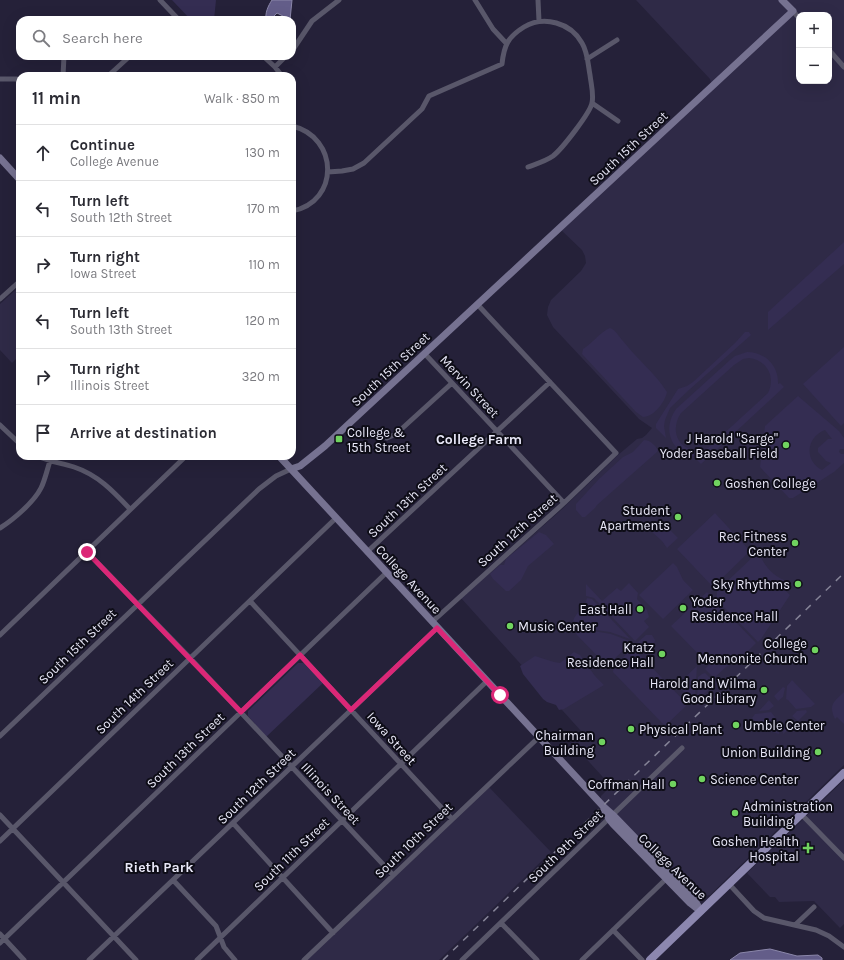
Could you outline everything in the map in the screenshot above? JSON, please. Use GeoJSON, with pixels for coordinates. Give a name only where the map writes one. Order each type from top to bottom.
{"type":"FeatureCollection","features":[{"type":"Feature","properties":{"kind":"main road"},"geometry":{"type":"LineString","coordinates":[[782,0],[793,11]]}},
{"type":"Feature","properties":{"kind":"main road","name":"South 15th Street"},"geometry":{"type":"LineString","coordinates":[[291,469],[300,466],[325,446],[793,11]]}},
{"type":"Feature","properties":{"kind":"main road"},"geometry":{"type":"LineString","coordinates":[[0,158],[16,176]]}},
{"type":"Feature","properties":{"kind":"main road","name":"College Avenue"},"geometry":{"type":"LineString","coordinates":[[283,460],[603,806],[666,879],[690,903],[701,911]]}},
{"type":"Feature","properties":{"kind":"main road"},"geometry":{"type":"LineString","coordinates":[[650,960],[844,773]]}},
{"type":"Feature","properties":{"kind":"main road","name":"College Avenue"},"geometry":{"type":"LineString","coordinates":[[611,817],[694,900],[701,911]]}},
{"type":"Feature","properties":{"kind":"street"},"geometry":{"type":"LineString","coordinates":[[160,0],[175,16]]}},
{"type":"Feature","properties":{"kind":"street"},"geometry":{"type":"LineString","coordinates":[[296,45],[312,21],[339,0]]}},
{"type":"Feature","properties":{"kind":"street"},"geometry":{"type":"LineString","coordinates":[[475,0],[493,29],[506,43]]}},
{"type":"Feature","properties":{"kind":"street"},"geometry":{"type":"LineString","coordinates":[[538,0],[539,21]]}},
{"type":"Feature","properties":{"kind":"street"},"geometry":{"type":"LineString","coordinates":[[793,11],[796,14]]}},
{"type":"Feature","properties":{"kind":"street"},"geometry":{"type":"LineString","coordinates":[[328,172],[348,170],[364,163],[422,109],[429,96],[502,64],[506,43],[522,29],[539,21],[558,23],[570,30],[583,44],[592,90],[592,103],[584,117],[560,150],[552,157],[528,167]]}},
{"type":"Feature","properties":{"kind":"street"},"geometry":{"type":"LineString","coordinates":[[587,59],[617,40]]}},
{"type":"Feature","properties":{"kind":"street"},"geometry":{"type":"LineString","coordinates":[[832,53],[844,67]]}},
{"type":"Feature","properties":{"kind":"street"},"geometry":{"type":"LineString","coordinates":[[64,60],[64,72]]}},
{"type":"Feature","properties":{"kind":"street"},"geometry":{"type":"LineString","coordinates":[[112,72],[126,60]]}},
{"type":"Feature","properties":{"kind":"street"},"geometry":{"type":"LineString","coordinates":[[267,60],[279,72]]}},
{"type":"Feature","properties":{"kind":"street"},"geometry":{"type":"LineString","coordinates":[[275,67],[282,60]]}},
{"type":"Feature","properties":{"kind":"street"},"geometry":{"type":"LineString","coordinates":[[0,79],[16,79]]}},
{"type":"Feature","properties":{"kind":"street"},"geometry":{"type":"LineString","coordinates":[[592,103],[618,121]]}},
{"type":"Feature","properties":{"kind":"street"},"geometry":{"type":"LineString","coordinates":[[296,128],[309,133],[319,142],[325,154],[328,172],[323,189],[316,199],[306,206],[296,210]]}},
{"type":"Feature","properties":{"kind":"street"},"geometry":{"type":"LineString","coordinates":[[0,299],[16,285]]}},
{"type":"Feature","properties":{"kind":"street"},"geometry":{"type":"LineString","coordinates":[[477,304],[550,382]]}},
{"type":"Feature","properties":{"kind":"street","name":"Mervin Street"},"geometry":{"type":"LineString","coordinates":[[425,354],[564,503]]}},
{"type":"Feature","properties":{"kind":"street","name":"South 13th Street"},"geometry":{"type":"LineString","coordinates":[[367,552],[550,382]]}},
{"type":"Feature","properties":{"kind":"street","name":"South 12th Street"},"geometry":{"type":"LineString","coordinates":[[89,960],[351,710],[435,625],[616,453],[550,382]]}},
{"type":"Feature","properties":{"kind":"street"},"geometry":{"type":"LineString","coordinates":[[387,438],[396,434],[452,383]]}},
{"type":"Feature","properties":{"kind":"street"},"geometry":{"type":"LineString","coordinates":[[0,424],[16,440]]}},
{"type":"Feature","properties":{"kind":"street"},"geometry":{"type":"LineString","coordinates":[[0,635],[182,460]]}},
{"type":"Feature","properties":{"kind":"street"},"geometry":{"type":"LineString","coordinates":[[0,528],[8,523],[38,494],[50,461],[74,467],[98,479],[114,492],[130,509]]}},
{"type":"Feature","properties":{"kind":"street","name":"South 15th Street"},"geometry":{"type":"LineString","coordinates":[[0,736],[259,489],[276,476],[291,469]]}},
{"type":"Feature","properties":{"kind":"street","name":"South 14th Street"},"geometry":{"type":"LineString","coordinates":[[0,841],[336,518]]}},
{"type":"Feature","properties":{"kind":"street","name":"Illinois Street"},"geometry":{"type":"LineString","coordinates":[[87,552],[190,658],[393,875]]}},
{"type":"Feature","properties":{"kind":"street","name":"South 13th Street"},"geometry":{"type":"LineString","coordinates":[[0,943],[386,573]]}},
{"type":"Feature","properties":{"kind":"street","name":"Iowa Street"},"geometry":{"type":"LineString","coordinates":[[250,601],[400,764],[452,818]]}},
{"type":"Feature","properties":{"kind":"street","name":"South 11th Street"},"geometry":{"type":"LineString","coordinates":[[197,960],[487,681]]}},
{"type":"Feature","properties":{"kind":"street","name":"South 10th Street"},"geometry":{"type":"LineString","coordinates":[[304,960],[538,737]]}},
{"type":"Feature","properties":{"kind":"street","name":"South 9th Street"},"geometry":{"type":"LineString","coordinates":[[462,960],[682,748]]}},
{"type":"Feature","properties":{"kind":"street"},"geometry":{"type":"LineString","coordinates":[[801,814],[844,858]]}},
{"type":"Feature","properties":{"kind":"street"},"geometry":{"type":"LineString","coordinates":[[0,815],[136,960]]}},
{"type":"Feature","properties":{"kind":"street"},"geometry":{"type":"LineString","coordinates":[[233,823],[333,933]]}},
{"type":"Feature","properties":{"kind":"street"},"geometry":{"type":"LineString","coordinates":[[582,960],[666,879]]}},
{"type":"Feature","properties":{"kind":"street"},"geometry":{"type":"LineString","coordinates":[[173,880],[216,926],[224,947],[235,960]]}},
{"type":"Feature","properties":{"kind":"street"},"geometry":{"type":"LineString","coordinates":[[729,884],[760,916],[769,920],[822,932],[844,947]]}},
{"type":"Feature","properties":{"kind":"street"},"geometry":{"type":"LineString","coordinates":[[795,925],[814,907]]}},
{"type":"Feature","properties":{"kind":"street"},"geometry":{"type":"LineString","coordinates":[[501,923],[537,960]]}},
{"type":"Feature","properties":{"kind":"street"},"geometry":{"type":"LineString","coordinates":[[613,930],[642,960]]}},
{"type":"Feature","properties":{"kind":"street"},"geometry":{"type":"LineString","coordinates":[[0,934],[24,960]]}},
{"type":"Feature","properties":{"kind":"shaded area"},"geometry":{"type":"Polygon","coordinates":[[[172,0],[216,0],[214,16],[187,16],[172,0]]]}},
{"type":"Feature","properties":{"kind":"shaded area"},"geometry":{"type":"Polygon","coordinates":[[[272,0],[292,0],[290,16],[283,16],[277,13],[274,16],[266,16],[272,0]]]}},
{"type":"Feature","properties":{"kind":"shaded area","name":"Goshen College"},"geometry":{"type":"Polygon","coordinates":[[[636,0],[844,0],[844,765],[710,895],[702,897],[696,896],[690,892],[601,799],[601,796],[611,786],[570,741],[581,731],[461,598],[560,511],[618,455],[637,439],[646,435],[652,428],[639,419],[553,327],[547,315],[551,300],[581,271],[586,263],[582,250],[560,229],[713,90],[710,79],[636,0]]]}},
{"type":"Feature","properties":{"kind":"shaded area"},"geometry":{"type":"Polygon","coordinates":[[[844,242],[844,264],[768,330],[768,312],[844,242]]]}},
{"type":"Feature","properties":{"kind":"shaded area"},"geometry":{"type":"Polygon","coordinates":[[[16,290],[16,359],[12,363],[0,350],[0,304],[16,290]]]}},
{"type":"Feature","properties":{"kind":"shaded area"},"geometry":{"type":"Polygon","coordinates":[[[610,328],[616,332],[628,348],[667,392],[664,400],[655,412],[647,416],[643,417],[636,412],[582,354],[583,349],[610,328]]]}},
{"type":"Feature","properties":{"kind":"shaded area"},"geometry":{"type":"Polygon","coordinates":[[[745,332],[749,332],[751,335],[670,408],[664,426],[666,438],[656,428],[656,424],[678,389],[693,382],[745,332]]]}},
{"type":"Feature","properties":{"kind":"shaded area"},"geometry":{"type":"Polygon","coordinates":[[[844,347],[844,423],[841,426],[803,384],[844,347]]]}},
{"type":"Feature","properties":{"kind":"shaded area"},"geometry":{"type":"Polygon","coordinates":[[[747,352],[760,354],[765,357],[770,361],[776,371],[778,384],[780,383],[784,387],[701,464],[696,459],[698,457],[681,452],[676,446],[672,440],[669,425],[676,409],[735,356],[747,352]],[[743,359],[734,365],[681,413],[677,421],[676,429],[680,442],[691,449],[699,450],[708,448],[768,393],[771,381],[770,375],[765,366],[755,359],[743,359]]]}},
{"type":"Feature","properties":{"kind":"shaded area","name":"J Harold \"Sarge\" Yoder Baseball Field"},"geometry":{"type":"Polygon","coordinates":[[[798,396],[839,431],[844,438],[844,449],[840,449],[839,452],[844,454],[844,463],[834,472],[793,498],[789,498],[760,467],[765,426],[798,396]],[[825,430],[819,433],[811,443],[810,455],[812,461],[822,470],[831,463],[826,461],[818,452],[818,448],[828,439],[832,439],[825,430]]]}},
{"type":"Feature","properties":{"kind":"shaded area"},"geometry":{"type":"Polygon","coordinates":[[[644,440],[654,445],[658,450],[657,452],[585,517],[582,517],[576,510],[576,504],[599,479],[623,457],[633,452],[644,440]]]}},
{"type":"Feature","properties":{"kind":"shaded area"},"geometry":{"type":"Polygon","coordinates":[[[715,513],[750,551],[713,587],[677,549],[715,513]]]}},
{"type":"Feature","properties":{"kind":"shaded area"},"geometry":{"type":"Polygon","coordinates":[[[661,521],[678,538],[667,548],[652,532],[661,521]]]}},
{"type":"Feature","properties":{"kind":"shaded area"},"geometry":{"type":"Polygon","coordinates":[[[539,532],[546,535],[554,544],[528,566],[521,580],[509,591],[506,591],[493,579],[490,574],[500,565],[504,565],[506,559],[539,532]]]}},
{"type":"Feature","properties":{"kind":"shaded area"},"geometry":{"type":"Polygon","coordinates":[[[758,552],[769,569],[775,575],[784,580],[785,590],[790,595],[758,642],[717,600],[717,591],[758,552]]]}},
{"type":"Feature","properties":{"kind":"shaded area"},"geometry":{"type":"Polygon","coordinates":[[[673,563],[677,567],[683,580],[693,590],[663,619],[639,595],[673,563]]]}},
{"type":"Feature","properties":{"kind":"shaded area"},"geometry":{"type":"Polygon","coordinates":[[[629,583],[638,593],[637,599],[647,610],[649,617],[644,621],[649,627],[635,641],[594,598],[586,596],[586,584],[602,601],[617,588],[621,591],[629,583]]]}},
{"type":"Feature","properties":{"kind":"shaded area"},"geometry":{"type":"Polygon","coordinates":[[[707,592],[756,643],[740,659],[726,667],[714,678],[705,669],[709,665],[671,626],[707,592]]]}},
{"type":"Feature","properties":{"kind":"shaded area"},"geometry":{"type":"Polygon","coordinates":[[[587,598],[592,599],[630,639],[610,632],[596,630],[573,621],[587,598]]]}},
{"type":"Feature","properties":{"kind":"shaded area"},"geometry":{"type":"Polygon","coordinates":[[[573,623],[579,624],[593,631],[611,634],[632,642],[609,664],[606,665],[577,635],[574,630],[573,623]]]}},
{"type":"Feature","properties":{"kind":"shaded area"},"geometry":{"type":"Polygon","coordinates":[[[646,635],[652,635],[655,640],[654,646],[647,653],[637,643],[646,635]]]}},
{"type":"Feature","properties":{"kind":"shaded area"},"geometry":{"type":"Polygon","coordinates":[[[631,650],[637,652],[686,703],[686,706],[666,725],[663,724],[613,672],[614,666],[631,650]]]}},
{"type":"Feature","properties":{"kind":"shaded area"},"geometry":{"type":"Polygon","coordinates":[[[574,652],[580,655],[595,676],[604,685],[564,709],[559,710],[556,705],[543,699],[523,674],[520,666],[535,656],[560,663],[574,652]]]}},
{"type":"Feature","properties":{"kind":"shaded area"},"geometry":{"type":"Polygon","coordinates":[[[298,663],[305,664],[323,683],[266,737],[248,716],[248,711],[298,663]]]}},
{"type":"Feature","properties":{"kind":"shaded area"},"geometry":{"type":"Polygon","coordinates":[[[697,666],[695,699],[693,701],[677,685],[697,666]]]}},
{"type":"Feature","properties":{"kind":"shaded area"},"geometry":{"type":"Polygon","coordinates":[[[705,673],[713,681],[708,690],[697,701],[698,677],[705,673]]]}},
{"type":"Feature","properties":{"kind":"shaded area"},"geometry":{"type":"Polygon","coordinates":[[[792,680],[815,704],[811,707],[796,709],[786,699],[787,686],[792,680]]]}},
{"type":"Feature","properties":{"kind":"shaded area"},"geometry":{"type":"Polygon","coordinates":[[[783,687],[785,688],[783,697],[778,701],[774,696],[783,687]]]}},
{"type":"Feature","properties":{"kind":"shaded area"},"geometry":{"type":"Polygon","coordinates":[[[844,692],[844,724],[837,717],[835,719],[832,707],[837,698],[844,692]]]}},
{"type":"Feature","properties":{"kind":"shaded area"},"geometry":{"type":"Polygon","coordinates":[[[769,700],[774,706],[769,710],[759,711],[769,700]]]}},
{"type":"Feature","properties":{"kind":"shaded area"},"geometry":{"type":"Polygon","coordinates":[[[806,710],[807,712],[798,721],[792,716],[797,711],[806,710]]]}},
{"type":"Feature","properties":{"kind":"shaded area"},"geometry":{"type":"Polygon","coordinates":[[[771,712],[778,721],[781,722],[779,734],[762,729],[752,718],[755,714],[771,712]]]}},
{"type":"Feature","properties":{"kind":"shaded area"},"geometry":{"type":"Polygon","coordinates":[[[788,720],[793,725],[783,734],[784,724],[788,720]]]}},
{"type":"Feature","properties":{"kind":"shaded area","name":"Goshen Health Hospital"},"geometry":{"type":"Polygon","coordinates":[[[844,780],[844,924],[840,928],[814,901],[779,902],[775,897],[770,897],[747,873],[844,780]]]}},
{"type":"Feature","properties":{"kind":"shaded area"},"geometry":{"type":"Polygon","coordinates":[[[487,785],[551,852],[439,960],[304,960],[487,785]]]}},
{"type":"Feature","properties":{"kind":"shaded area"},"geometry":{"type":"Polygon","coordinates":[[[770,949],[797,956],[818,955],[822,958],[822,960],[730,960],[740,953],[770,949]]]}},
{"type":"Feature","properties":{"kind":"railway"},"geometry":{"type":"LineString","coordinates":[[443,960],[844,573]]}},
{"type":"Feature","properties":{"kind":"place","name":"College & 15th Street"},"geometry":{"type":"Point","coordinates":[339,439]}},
{"type":"Feature","properties":{"kind":"place","name":"J Harold \"Sarge\" Yoder Baseball Field"},"geometry":{"type":"Point","coordinates":[786,445]}},
{"type":"Feature","properties":{"kind":"place","name":"Goshen College"},"geometry":{"type":"Point","coordinates":[717,483]}},
{"type":"Feature","properties":{"kind":"place","name":"Student Apartments"},"geometry":{"type":"Point","coordinates":[678,517]}},
{"type":"Feature","properties":{"kind":"place","name":"Rec Fitness Center"},"geometry":{"type":"Point","coordinates":[795,543]}},
{"type":"Feature","properties":{"kind":"place","name":"Sky Rhythms"},"geometry":{"type":"Point","coordinates":[798,584]}},
{"type":"Feature","properties":{"kind":"place","name":"Yoder Residence Hall"},"geometry":{"type":"Point","coordinates":[683,608]}},
{"type":"Feature","properties":{"kind":"place","name":"East Hall"},"geometry":{"type":"Point","coordinates":[640,609]}},
{"type":"Feature","properties":{"kind":"place","name":"Music Center"},"geometry":{"type":"Point","coordinates":[510,626]}},
{"type":"Feature","properties":{"kind":"place","name":"College Mennonite Church"},"geometry":{"type":"Point","coordinates":[815,650]}},
{"type":"Feature","properties":{"kind":"place","name":"Kratz Residence Hall"},"geometry":{"type":"Point","coordinates":[662,654]}},
{"type":"Feature","properties":{"kind":"place","name":"Harold and Wilma Good Library"},"geometry":{"type":"Point","coordinates":[764,690]}},
{"type":"Feature","properties":{"kind":"place","name":"Umble Center"},"geometry":{"type":"Point","coordinates":[736,725]}},
{"type":"Feature","properties":{"kind":"place","name":"Physical Plant"},"geometry":{"type":"Point","coordinates":[631,729]}},
{"type":"Feature","properties":{"kind":"place","name":"Chairman Building"},"geometry":{"type":"Point","coordinates":[602,742]}},
{"type":"Feature","properties":{"kind":"place","name":"Union Building"},"geometry":{"type":"Point","coordinates":[818,752]}},
{"type":"Feature","properties":{"kind":"place","name":"Science Center"},"geometry":{"type":"Point","coordinates":[702,779]}},
{"type":"Feature","properties":{"kind":"place","name":"Coffman Hall"},"geometry":{"type":"Point","coordinates":[673,784]}},
{"type":"Feature","properties":{"kind":"place","name":"Administration Building"},"geometry":{"type":"Point","coordinates":[735,813]}},
{"type":"Feature","properties":{"kind":"place","name":"Goshen Health Hospital"},"geometry":{"type":"Point","coordinates":[808,848]}},
{"type":"Feature","properties":{"kind":"district","name":"College Farm"},"geometry":{"type":"Point","coordinates":[479,439]}},
{"type":"Feature","properties":{"kind":"district","name":"Rieth Park"},"geometry":{"type":"Point","coordinates":[159,867]}},
{"type":"Feature","properties":{"kind":"route"},"geometry":{"type":"LineString","coordinates":[[87,552],[241,712],[300,655],[351,710],[437,628],[500,695]]}}]}
